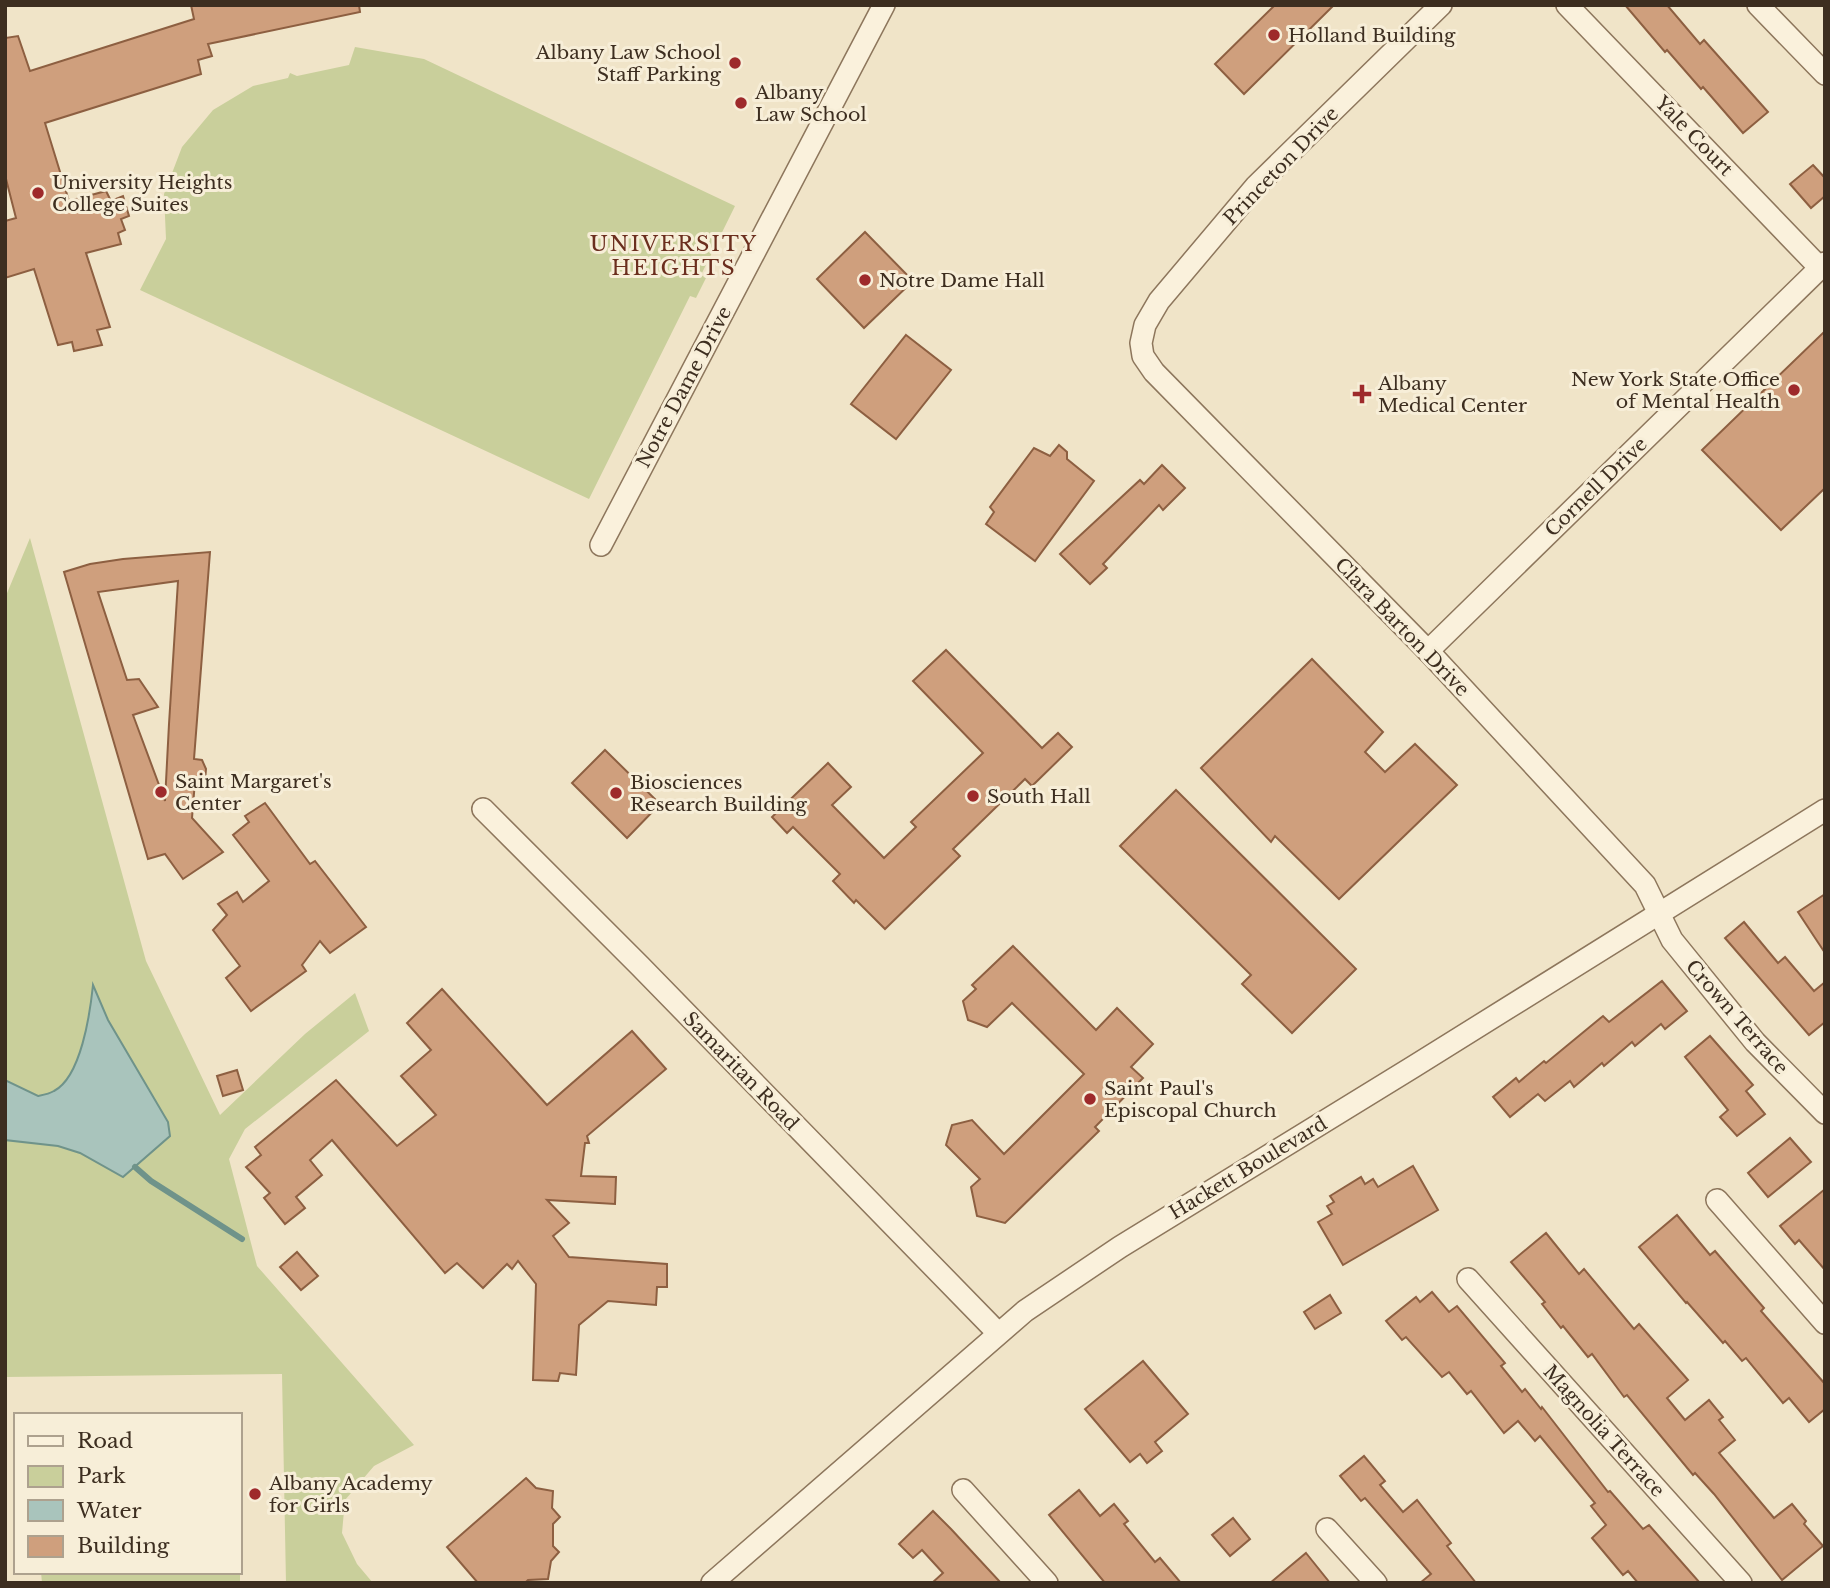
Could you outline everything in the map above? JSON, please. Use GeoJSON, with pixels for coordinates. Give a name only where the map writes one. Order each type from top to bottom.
{"type":"FeatureCollection","features":[{"type":"Feature","properties":{"kind":"street","name":"Notre Dame Drive"},"geometry":{"type":"LineString","coordinates":[[601,545],[884,5]]}},
{"type":"Feature","properties":{"kind":"street","name":"Princeton Drive"},"geometry":{"type":"LineString","coordinates":[[1141,343],[1145,326],[1159,301],[1256,186],[1441,5]]}},
{"type":"Feature","properties":{"kind":"street","name":"Yale Court"},"geometry":{"type":"LineString","coordinates":[[1567,5],[1823,265]]}},
{"type":"Feature","properties":{"kind":"street"},"geometry":{"type":"LineString","coordinates":[[1758,5],[1825,74]]}},
{"type":"Feature","properties":{"kind":"street","name":"Cornell Drive"},"geometry":{"type":"LineString","coordinates":[[1427,651],[1823,265]]}},
{"type":"Feature","properties":{"kind":"street","name":"Clara Barton Drive"},"geometry":{"type":"LineString","coordinates":[[1141,343],[1143,356],[1154,372],[1427,651],[1645,885],[1659,915]]}},
{"type":"Feature","properties":{"kind":"street","name":"Samaritan Road"},"geometry":{"type":"LineString","coordinates":[[482,809],[998,1333]]}},
{"type":"Feature","properties":{"kind":"street","name":"Hackett Boulevard"},"geometry":{"type":"LineString","coordinates":[[712,1583],[1025,1311],[1120,1247],[1825,810]]}},
{"type":"Feature","properties":{"kind":"street","name":"Crown Terrace"},"geometry":{"type":"LineString","coordinates":[[1659,915],[1672,940],[1755,1042],[1825,1112]]}},
{"type":"Feature","properties":{"kind":"street"},"geometry":{"type":"LineString","coordinates":[[1717,1200],[1825,1324]]}},
{"type":"Feature","properties":{"kind":"street","name":"Magnolia Terrace"},"geometry":{"type":"LineString","coordinates":[[1468,1279],[1741,1583]]}},
{"type":"Feature","properties":{"kind":"street"},"geometry":{"type":"LineString","coordinates":[[962,1490],[1047,1583]]}},
{"type":"Feature","properties":{"kind":"street"},"geometry":{"type":"LineString","coordinates":[[1327,1529],[1377,1583]]}},
{"type":"Feature","properties":{"kind":"green space"},"geometry":{"type":"Polygon","coordinates":[[[355,47],[424,59],[735,206],[701,275],[706,278],[696,298],[690,296],[589,499],[140,290],[166,239],[164,194],[182,147],[213,110],[253,86],[288,78],[290,73],[297,76],[349,65],[355,47]]]}},
{"type":"Feature","properties":{"kind":"green space"},"geometry":{"type":"Polygon","coordinates":[[[30,538],[146,961],[220,1115],[305,1034],[355,993],[369,1031],[245,1129],[229,1159],[257,1266],[414,1445],[374,1466],[345,1500],[342,1533],[357,1564],[373,1583],[286,1583],[282,1374],[5,1377],[5,598],[30,538]]]}},
{"type":"Feature","properties":{"kind":"green space"},"geometry":{"type":"Polygon","coordinates":[[[41,1574],[240,1574],[240,1583],[42,1583],[41,1574]]]}},
{"type":"Feature","properties":{"kind":"water"},"geometry":{"type":"Polygon","coordinates":[[[93,985],[108,1020],[168,1122],[170,1136],[123,1177],[80,1153],[58,1146],[5,1140],[5,1080],[38,1096],[52,1092],[63,1084],[71,1073],[82,1044],[93,985]]]}},
{"type":"Feature","properties":{"kind":"building","name":"University Heights College Suites"},"geometry":{"type":"Polygon","coordinates":[[[191,5],[359,5],[360,12],[208,44],[212,56],[198,60],[201,74],[45,123],[69,201],[106,191],[111,201],[123,196],[129,216],[121,219],[125,230],[118,233],[121,244],[86,253],[110,327],[97,330],[102,345],[74,351],[72,342],[58,345],[34,269],[5,278],[5,221],[16,218],[5,175],[5,38],[18,36],[30,71],[194,19],[191,5]]]}},
{"type":"Feature","properties":{"kind":"building","name":"Holland Building"},"geometry":{"type":"Polygon","coordinates":[[[1275,5],[1334,5],[1244,94],[1215,64],[1275,5]]]}},
{"type":"Feature","properties":{"kind":"building"},"geometry":{"type":"Polygon","coordinates":[[[1625,5],[1667,5],[1700,44],[1704,40],[1768,112],[1743,133],[1703,87],[1701,89],[1667,50],[1665,52],[1625,5]]]}},
{"type":"Feature","properties":{"kind":"building"},"geometry":{"type":"Polygon","coordinates":[[[1813,165],[1825,178],[1825,196],[1811,208],[1790,184],[1813,165]]]}},
{"type":"Feature","properties":{"kind":"building","name":"Notre Dame Hall"},"geometry":{"type":"Polygon","coordinates":[[[865,232],[913,281],[864,328],[817,279],[865,232]]]}},
{"type":"Feature","properties":{"kind":"building","name":"New York State Office of Mental Health"},"geometry":{"type":"Polygon","coordinates":[[[1825,331],[1825,488],[1781,530],[1702,450],[1825,331]]]}},
{"type":"Feature","properties":{"kind":"building"},"geometry":{"type":"Polygon","coordinates":[[[906,335],[951,370],[896,439],[851,404],[906,335]]]}},
{"type":"Feature","properties":{"kind":"building"},"geometry":{"type":"Polygon","coordinates":[[[1059,445],[1067,452],[1067,459],[1094,481],[1035,561],[986,524],[994,512],[990,507],[1034,448],[1050,456],[1059,445]]]}},
{"type":"Feature","properties":{"kind":"building"},"geometry":{"type":"Polygon","coordinates":[[[1162,465],[1185,488],[1163,510],[1159,505],[1103,564],[1107,568],[1090,584],[1060,554],[1140,480],[1144,484],[1162,465]]]}},
{"type":"Feature","properties":{"kind":"building"},"geometry":{"type":"Polygon","coordinates":[[[210,552],[194,759],[202,760],[206,769],[205,781],[195,781],[192,818],[223,852],[183,879],[165,854],[148,859],[64,572],[90,564],[210,552]],[[178,581],[98,592],[127,680],[139,679],[158,707],[133,715],[165,801],[178,581]]]}},
{"type":"Feature","properties":{"kind":"building","name":"South Hall"},"geometry":{"type":"Polygon","coordinates":[[[946,650],[1042,748],[1058,733],[1072,747],[1032,786],[1025,779],[953,849],[960,856],[885,929],[833,881],[840,874],[793,827],[787,833],[772,817],[828,763],[851,787],[832,805],[884,858],[916,827],[911,822],[983,753],[913,681],[946,650]]]}},
{"type":"Feature","properties":{"kind":"building"},"geometry":{"type":"Polygon","coordinates":[[[1312,659],[1383,732],[1365,752],[1385,772],[1415,744],[1457,785],[1339,899],[1275,836],[1271,842],[1201,768],[1312,659]]]}},
{"type":"Feature","properties":{"kind":"building","name":"Biosciences Research Building"},"geometry":{"type":"Polygon","coordinates":[[[605,750],[660,804],[627,838],[572,783],[605,750]]]}},
{"type":"Feature","properties":{"kind":"building"},"geometry":{"type":"Polygon","coordinates":[[[1176,790],[1356,969],[1292,1033],[1242,984],[1251,975],[1120,846],[1176,790]]]}},
{"type":"Feature","properties":{"kind":"building"},"geometry":{"type":"Polygon","coordinates":[[[265,803],[310,864],[315,861],[366,927],[330,953],[320,941],[302,965],[306,971],[251,1011],[226,978],[240,966],[213,930],[227,915],[218,904],[237,892],[243,902],[269,881],[233,835],[249,822],[245,816],[265,803]]]}},
{"type":"Feature","properties":{"kind":"building"},"geometry":{"type":"Polygon","coordinates":[[[1825,894],[1825,953],[1798,912],[1825,894]]]}},
{"type":"Feature","properties":{"kind":"building"},"geometry":{"type":"Polygon","coordinates":[[[1744,922],[1778,963],[1785,957],[1814,991],[1825,982],[1825,1022],[1809,1035],[1725,938],[1744,922]]]}},
{"type":"Feature","properties":{"kind":"building","name":"Saint Paul's Episcopal Church"},"geometry":{"type":"Polygon","coordinates":[[[1013,946],[1096,1030],[1117,1008],[1153,1044],[1131,1067],[1143,1078],[1095,1127],[1099,1131],[1005,1223],[977,1216],[971,1187],[980,1179],[946,1145],[952,1125],[972,1120],[1004,1154],[1084,1074],[1012,1003],[987,1027],[968,1020],[963,1001],[976,989],[972,985],[1013,946]]]}},
{"type":"Feature","properties":{"kind":"building"},"geometry":{"type":"Polygon","coordinates":[[[1662,981],[1687,1011],[1665,1029],[1661,1024],[1635,1046],[1632,1042],[1604,1066],[1602,1063],[1574,1087],[1570,1081],[1545,1101],[1538,1094],[1510,1117],[1493,1097],[1516,1078],[1519,1082],[1544,1061],[1546,1063],[1603,1016],[1609,1022],[1662,981]]]}},
{"type":"Feature","properties":{"kind":"building"},"geometry":{"type":"Polygon","coordinates":[[[442,989],[547,1105],[632,1031],[666,1069],[587,1136],[589,1143],[585,1143],[581,1176],[616,1177],[615,1204],[547,1200],[569,1223],[553,1236],[569,1257],[667,1264],[667,1287],[657,1287],[656,1305],[608,1301],[579,1325],[576,1375],[560,1373],[558,1381],[533,1380],[536,1284],[518,1261],[512,1269],[507,1264],[483,1288],[457,1263],[445,1273],[332,1140],[310,1160],[322,1175],[296,1197],[305,1208],[285,1224],[264,1198],[270,1193],[246,1167],[261,1155],[255,1147],[336,1080],[397,1146],[436,1115],[401,1076],[431,1050],[407,1023],[442,989]]]}},
{"type":"Feature","properties":{"kind":"building"},"geometry":{"type":"Polygon","coordinates":[[[1710,1036],[1753,1085],[1746,1091],[1765,1114],[1737,1136],[1720,1117],[1728,1110],[1685,1057],[1710,1036]]]}},
{"type":"Feature","properties":{"kind":"building"},"geometry":{"type":"Polygon","coordinates":[[[237,1070],[243,1090],[223,1096],[217,1076],[237,1070]]]}},
{"type":"Feature","properties":{"kind":"building"},"geometry":{"type":"Polygon","coordinates":[[[1790,1138],[1811,1162],[1768,1197],[1748,1173],[1790,1138]]]}},
{"type":"Feature","properties":{"kind":"building"},"geometry":{"type":"Polygon","coordinates":[[[1413,1166],[1438,1210],[1343,1265],[1318,1222],[1332,1214],[1327,1206],[1334,1202],[1330,1196],[1361,1177],[1365,1184],[1373,1179],[1378,1187],[1413,1166]]]}},
{"type":"Feature","properties":{"kind":"building"},"geometry":{"type":"Polygon","coordinates":[[[1825,1189],[1825,1270],[1799,1240],[1795,1244],[1780,1226],[1825,1189]]]}},
{"type":"Feature","properties":{"kind":"building"},"geometry":{"type":"Polygon","coordinates":[[[1677,1215],[1710,1255],[1715,1251],[1764,1308],[1761,1311],[1825,1384],[1825,1409],[1809,1422],[1789,1398],[1783,1403],[1746,1358],[1742,1361],[1725,1341],[1723,1343],[1639,1247],[1677,1215]]]}},
{"type":"Feature","properties":{"kind":"building"},"geometry":{"type":"Polygon","coordinates":[[[1546,1233],[1579,1274],[1584,1269],[1634,1329],[1639,1324],[1688,1380],[1667,1398],[1685,1420],[1709,1400],[1723,1417],[1719,1420],[1735,1440],[1719,1453],[1774,1518],[1792,1504],[1806,1521],[1804,1524],[1823,1546],[1782,1580],[1714,1494],[1695,1473],[1693,1475],[1627,1395],[1624,1397],[1592,1354],[1588,1357],[1563,1326],[1561,1328],[1542,1304],[1545,1302],[1511,1262],[1546,1233]]]}},
{"type":"Feature","properties":{"kind":"building"},"geometry":{"type":"Polygon","coordinates":[[[297,1252],[318,1276],[301,1290],[280,1267],[297,1252]]]}},
{"type":"Feature","properties":{"kind":"building"},"geometry":{"type":"Polygon","coordinates":[[[1432,1292],[1449,1312],[1457,1306],[1505,1363],[1501,1366],[1522,1392],[1525,1389],[1541,1409],[1542,1407],[1608,1492],[1610,1491],[1643,1529],[1649,1525],[1700,1583],[1638,1583],[1628,1571],[1623,1575],[1592,1538],[1606,1525],[1591,1506],[1595,1503],[1540,1436],[1535,1441],[1518,1421],[1504,1433],[1471,1391],[1467,1394],[1449,1372],[1442,1377],[1406,1337],[1402,1340],[1386,1321],[1416,1297],[1420,1302],[1432,1292]]]}},
{"type":"Feature","properties":{"kind":"building"},"geometry":{"type":"Polygon","coordinates":[[[1330,1295],[1341,1313],[1315,1329],[1304,1312],[1330,1295]]]}},
{"type":"Feature","properties":{"kind":"building"},"geometry":{"type":"Polygon","coordinates":[[[1143,1361],[1188,1414],[1155,1442],[1162,1451],[1147,1463],[1140,1454],[1130,1462],[1085,1409],[1143,1361]]]}},
{"type":"Feature","properties":{"kind":"building"},"geometry":{"type":"Polygon","coordinates":[[[1364,1456],[1385,1481],[1380,1485],[1403,1512],[1417,1500],[1451,1543],[1447,1546],[1476,1583],[1420,1583],[1431,1574],[1365,1498],[1361,1501],[1340,1476],[1364,1456]]]}},
{"type":"Feature","properties":{"kind":"building"},"geometry":{"type":"Polygon","coordinates":[[[526,1478],[536,1488],[553,1491],[552,1508],[560,1517],[553,1524],[553,1546],[559,1552],[551,1561],[548,1579],[528,1580],[525,1583],[478,1583],[447,1547],[526,1478]]]}},
{"type":"Feature","properties":{"kind":"building"},"geometry":{"type":"Polygon","coordinates":[[[1079,1490],[1100,1516],[1114,1504],[1128,1521],[1124,1524],[1155,1562],[1160,1558],[1181,1583],[1105,1583],[1049,1515],[1079,1490]]]}},
{"type":"Feature","properties":{"kind":"building"},"geometry":{"type":"Polygon","coordinates":[[[933,1511],[1001,1583],[932,1583],[943,1573],[922,1550],[913,1558],[899,1544],[933,1511]]]}},
{"type":"Feature","properties":{"kind":"building"},"geometry":{"type":"Polygon","coordinates":[[[1233,1518],[1250,1539],[1230,1556],[1212,1535],[1233,1518]]]}},
{"type":"Feature","properties":{"kind":"building"},"geometry":{"type":"Polygon","coordinates":[[[1306,1553],[1330,1583],[1270,1583],[1306,1553]]]}},
{"type":"Feature","properties":{"kind":"waterway"},"geometry":{"type":"LineString","coordinates":[[135,1167],[151,1181],[242,1239]]}},
{"type":"Feature","properties":{"kind":"place","name":"Holland Building"},"geometry":{"type":"Point","coordinates":[1274,35]}},
{"type":"Feature","properties":{"kind":"place","name":"Albany Law School Staff Parking"},"geometry":{"type":"Point","coordinates":[735,63]}},
{"type":"Feature","properties":{"kind":"place","name":"Albany Law School"},"geometry":{"type":"Point","coordinates":[741,103]}},
{"type":"Feature","properties":{"kind":"place","name":"University Heights College Suites"},"geometry":{"type":"Point","coordinates":[38,193]}},
{"type":"Feature","properties":{"kind":"place","name":"Notre Dame Hall"},"geometry":{"type":"Point","coordinates":[865,280]}},
{"type":"Feature","properties":{"kind":"place","name":"New York State Office of Mental Health"},"geometry":{"type":"Point","coordinates":[1794,390]}},
{"type":"Feature","properties":{"kind":"place","name":"Albany Medical Center"},"geometry":{"type":"Point","coordinates":[1362,394]}},
{"type":"Feature","properties":{"kind":"place","name":"Saint Margaret's Center"},"geometry":{"type":"Point","coordinates":[161,792]}},
{"type":"Feature","properties":{"kind":"place","name":"Biosciences Research Building"},"geometry":{"type":"Point","coordinates":[616,793]}},
{"type":"Feature","properties":{"kind":"place","name":"South Hall"},"geometry":{"type":"Point","coordinates":[973,796]}},
{"type":"Feature","properties":{"kind":"place","name":"Saint Paul's Episcopal Church"},"geometry":{"type":"Point","coordinates":[1090,1099]}},
{"type":"Feature","properties":{"kind":"place","name":"Albany Academy for Girls"},"geometry":{"type":"Point","coordinates":[255,1494]}},
{"type":"Feature","properties":{"kind":"district","name":"UNIVERSITY HEIGHTS"},"geometry":{"type":"Point","coordinates":[674,256]}}]}
